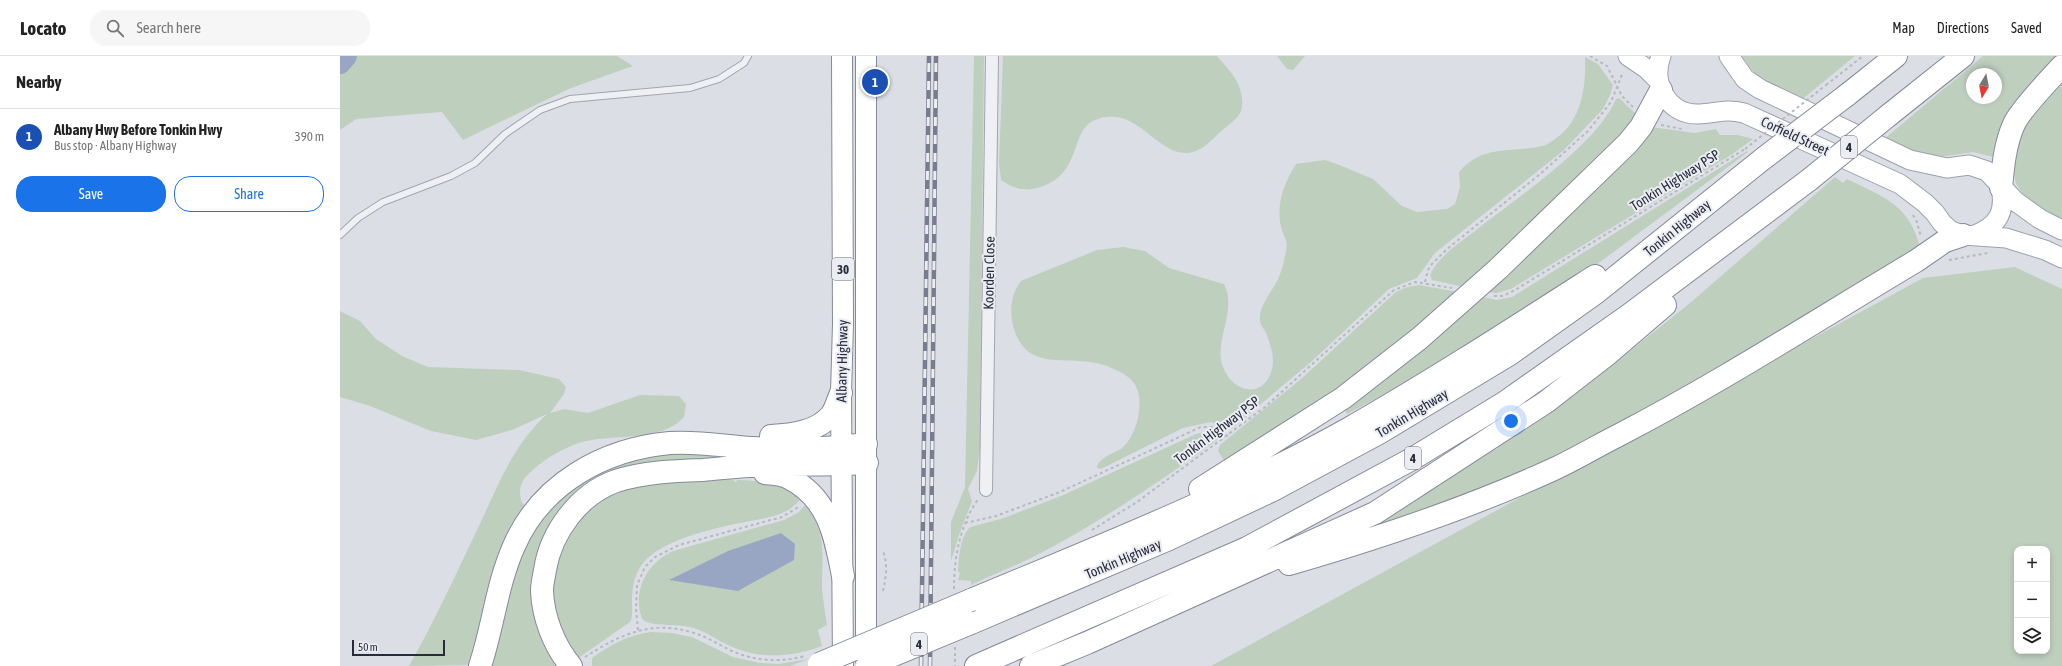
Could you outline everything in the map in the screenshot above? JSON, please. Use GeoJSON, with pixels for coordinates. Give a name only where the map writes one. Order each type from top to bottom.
{"type":"FeatureCollection","features":[{"type":"Feature","properties":{"kind":"highway","name":"Albany Highway"},"geometry":{"type":"LineString","coordinates":[[842,56],[842,666]]}},
{"type":"Feature","properties":{"kind":"highway","name":"Albany Highway"},"geometry":{"type":"LineString","coordinates":[[866,56],[867,666]]}},
{"type":"Feature","properties":{"kind":"highway","name":"Tonkin Highway"},"geometry":{"type":"LineString","coordinates":[[867,666],[1169,539],[1273,490],[1379,433],[1510,354],[1597,292],[1701,209],[1754,154],[1847,95],[1896,56]]}},
{"type":"Feature","properties":{"kind":"highway","name":"4"},"geometry":{"type":"LineString","coordinates":[[976,666],[1247,548],[1412,459],[1504,403],[1629,315],[1809,180],[1963,56]]}},
{"type":"Feature","properties":{"kind":"highway"},"geometry":{"type":"LineString","coordinates":[[2001,188],[2008,140],[2015,122],[2062,66]]}},
{"type":"Feature","properties":{"kind":"highway"},"geometry":{"type":"LineString","coordinates":[[814,661],[963,598],[1085,543],[1219,478],[1343,398],[1420,338],[1498,269],[1628,144],[1641,127],[1659,85]]}},
{"type":"Feature","properties":{"kind":"highway"},"geometry":{"type":"LineString","coordinates":[[1031,666],[1375,513],[1546,402],[1609,353],[1722,255],[1783,198]]}},
{"type":"Feature","properties":{"kind":"highway"},"geometry":{"type":"LineString","coordinates":[[1085,543],[1230,489],[1348,429],[1487,344],[1701,209]]}},
{"type":"Feature","properties":{"kind":"highway"},"geometry":{"type":"LineString","coordinates":[[1217,584],[1340,549],[1461,507],[1554,469],[1673,407],[1727,376],[1916,261],[1945,241],[1969,235]]}},
{"type":"Feature","properties":{"kind":"highway"},"geometry":{"type":"LineString","coordinates":[[692,443],[738,436],[793,435],[826,420],[833,412],[841,393]]}},
{"type":"Feature","properties":{"kind":"highway"},"geometry":{"type":"LineString","coordinates":[[480,665],[503,578],[513,547],[528,518],[549,494],[569,478],[608,457],[639,447],[671,443],[692,443],[841,456]]}},
{"type":"Feature","properties":{"kind":"highway"},"geometry":{"type":"LineString","coordinates":[[571,659],[546,612],[542,590],[547,557],[557,534],[568,516],[592,494],[615,481],[657,472],[772,465],[866,454]]}},
{"type":"Feature","properties":{"kind":"highway"},"geometry":{"type":"LineString","coordinates":[[736,468],[788,477],[811,493],[822,506],[828,520],[835,539],[843,576]]}},
{"type":"Feature","properties":{"kind":"main road"},"geometry":{"type":"LineString","coordinates":[[1659,85],[1658,68],[1661,56]]}},
{"type":"Feature","properties":{"kind":"main road","name":"Corfield Street"},"geometry":{"type":"LineString","coordinates":[[1729,56],[1745,80],[1760,89],[1910,160],[1947,168],[1969,165],[1978,167],[1995,177],[2001,188],[2015,201],[2040,219],[2062,230]]}},
{"type":"Feature","properties":{"kind":"main road","name":"Corfield Street"},"geometry":{"type":"LineString","coordinates":[[1630,57],[1659,85],[1667,100],[1676,108],[1697,114],[1734,110],[1744,113],[1900,184],[1925,203],[1951,231],[1969,235],[2006,238],[2045,250],[2062,258]]}},
{"type":"Feature","properties":{"kind":"main road"},"geometry":{"type":"LineString","coordinates":[[1969,235],[1986,230],[1995,222],[2002,206],[2001,188]]}},
{"type":"Feature","properties":{"kind":"street","name":"Koorden Close"},"geometry":{"type":"LineString","coordinates":[[986,490],[992,56]]}},
{"type":"Feature","properties":{"kind":"lane"},"geometry":{"type":"LineString","coordinates":[[340,235],[358,218],[383,202],[451,176],[475,163],[505,134],[540,110],[570,99],[690,88],[719,79],[744,63],[748,56]]}},
{"type":"Feature","properties":{"kind":"path"},"geometry":{"type":"LineString","coordinates":[[1590,56],[1607,66],[1616,86],[1626,101],[1638,110]]}},
{"type":"Feature","properties":{"kind":"path","name":"Tonkin Highway PSP"},"geometry":{"type":"LineString","coordinates":[[1490,296],[1503,296],[1515,290],[1754,154],[1826,85],[1863,56]]}},
{"type":"Feature","properties":{"kind":"path"},"geometry":{"type":"LineString","coordinates":[[1425,282],[1431,265],[1447,248],[1581,140],[1611,102],[1616,86],[1630,57]]}},
{"type":"Feature","properties":{"kind":"path"},"geometry":{"type":"LineString","coordinates":[[1944,260],[1994,251]]}},
{"type":"Feature","properties":{"kind":"path","name":"Tonkin Highway PSP"},"geometry":{"type":"LineString","coordinates":[[1085,543],[1137,502],[1228,436],[1294,382],[1389,294],[1404,285],[1425,282],[1455,288]]}},
{"type":"Feature","properties":{"kind":"path"},"geometry":{"type":"LineString","coordinates":[[965,523],[996,516],[1060,492],[1201,428],[1216,428],[1228,436]]}},
{"type":"Feature","properties":{"kind":"path"},"geometry":{"type":"LineString","coordinates":[[638,630],[636,609],[637,585],[645,567],[655,557],[679,545],[782,517],[794,511],[805,501]]}},
{"type":"Feature","properties":{"kind":"path"},"geometry":{"type":"LineString","coordinates":[[963,598],[954,564],[965,523],[976,503]]}},
{"type":"Feature","properties":{"kind":"path"},"geometry":{"type":"LineString","coordinates":[[571,659],[616,638],[638,630],[656,628],[687,631],[741,655],[764,660],[788,659],[814,661]]}},
{"type":"Feature","properties":{"kind":"path"},"geometry":{"type":"LineString","coordinates":[[955,642],[955,666]]}},
{"type":"Feature","properties":{"kind":"green space"},"geometry":{"type":"Polygon","coordinates":[[[340,56],[617,56],[633,66],[571,88],[463,140],[442,112],[356,119],[340,130],[340,56]]]}},
{"type":"Feature","properties":{"kind":"green space"},"geometry":{"type":"Polygon","coordinates":[[[974,56],[984,56],[980,447],[977,471],[968,489],[972,501],[951,561],[951,522],[965,487],[974,56]]]}},
{"type":"Feature","properties":{"kind":"green space"},"geometry":{"type":"Polygon","coordinates":[[[1003,56],[1217,56],[1237,81],[1241,93],[1242,109],[1236,119],[1208,144],[1188,153],[1175,151],[1139,126],[1126,119],[1111,116],[1095,120],[1087,125],[1082,133],[1070,163],[1064,172],[1054,181],[1041,187],[1035,189],[1020,189],[1010,186],[1001,180],[999,163],[1003,56]]]}},
{"type":"Feature","properties":{"kind":"green space"},"geometry":{"type":"Polygon","coordinates":[[[1277,56],[1305,56],[1293,70],[1287,69],[1277,56]]]}},
{"type":"Feature","properties":{"kind":"green space"},"geometry":{"type":"Polygon","coordinates":[[[1742,56],[1855,56],[1800,101],[1758,78],[1742,56]]]}},
{"type":"Feature","properties":{"kind":"green space"},"geometry":{"type":"Polygon","coordinates":[[[1983,56],[2062,56],[1996,144],[1993,157],[1973,152],[1940,157],[1925,156],[1883,140],[1966,70],[1966,104],[2002,104],[2002,68],[1969,68],[1983,56]]]}},
{"type":"Feature","properties":{"kind":"green space"},"geometry":{"type":"Polygon","coordinates":[[[1585,57],[1598,64],[1613,85],[1603,109],[1563,151],[1435,253],[1417,278],[1389,289],[1311,362],[1231,429],[1211,422],[1183,428],[1101,469],[1097,468],[1100,461],[1122,448],[1127,443],[1135,429],[1140,403],[1137,389],[1132,380],[1121,372],[1106,365],[1090,362],[1048,359],[1036,356],[1026,349],[1018,338],[1011,315],[1014,295],[1021,281],[1097,250],[1123,247],[1145,251],[1169,268],[1224,284],[1228,294],[1228,305],[1221,346],[1223,367],[1234,383],[1248,389],[1256,389],[1268,379],[1273,364],[1272,350],[1267,335],[1260,323],[1260,315],[1263,304],[1278,279],[1284,262],[1287,243],[1281,227],[1280,202],[1285,186],[1296,164],[1325,160],[1373,179],[1402,206],[1417,212],[1447,209],[1455,204],[1460,187],[1459,172],[1468,163],[1487,153],[1544,146],[1570,125],[1576,115],[1583,92],[1585,57]]]}},
{"type":"Feature","properties":{"kind":"green space"},"geometry":{"type":"Polygon","coordinates":[[[2062,81],[2062,221],[2031,205],[2016,184],[2011,159],[2021,128],[2062,81]]]}},
{"type":"Feature","properties":{"kind":"green space"},"geometry":{"type":"Polygon","coordinates":[[[1619,98],[1635,113],[1631,126],[1476,275],[1474,275],[1464,287],[1432,280],[1430,275],[1444,256],[1574,153],[1592,135],[1606,117],[1616,99],[1619,98]]]}},
{"type":"Feature","properties":{"kind":"green space"},"geometry":{"type":"Polygon","coordinates":[[[1651,127],[1695,133],[1716,129],[1720,135],[1738,135],[1753,139],[1731,155],[1511,289],[1496,293],[1488,292],[1651,127]]]}},
{"type":"Feature","properties":{"kind":"green space"},"geometry":{"type":"Polygon","coordinates":[[[1747,151],[1748,152],[1588,271],[1415,378],[1347,414],[1344,409],[1482,297],[1497,300],[1512,297],[1747,151]]]}},
{"type":"Feature","properties":{"kind":"green space"},"geometry":{"type":"Polygon","coordinates":[[[1835,177],[1843,183],[1847,179],[1872,191],[1902,211],[1915,232],[1920,247],[1781,335],[1531,471],[1345,540],[1498,448],[1585,387],[1690,303],[1835,177]]]}},
{"type":"Feature","properties":{"kind":"green space"},"geometry":{"type":"Polygon","coordinates":[[[2015,267],[2062,289],[2062,666],[1211,666],[1923,278],[2015,267]]]}},
{"type":"Feature","properties":{"kind":"green space"},"geometry":{"type":"Polygon","coordinates":[[[1419,285],[1458,292],[1394,352],[1225,462],[1218,451],[1220,445],[1301,379],[1396,292],[1407,287],[1419,285]]]}},
{"type":"Feature","properties":{"kind":"green space"},"geometry":{"type":"Polygon","coordinates":[[[340,311],[360,321],[376,339],[402,356],[428,367],[519,370],[559,379],[566,387],[564,394],[550,413],[564,409],[588,413],[640,395],[679,396],[686,404],[684,417],[674,425],[662,431],[579,443],[550,457],[526,476],[520,488],[520,492],[522,503],[530,508],[470,665],[409,666],[444,599],[506,468],[524,440],[547,414],[512,430],[476,440],[431,431],[370,406],[340,397],[340,311]]]}},
{"type":"Feature","properties":{"kind":"green space"},"geometry":{"type":"Polygon","coordinates":[[[1210,431],[1220,436],[1217,440],[1149,488],[1078,533],[1029,559],[971,585],[971,581],[958,580],[960,573],[958,571],[962,542],[970,527],[1004,518],[1061,496],[1196,434],[1210,431]]]}},
{"type":"Feature","properties":{"kind":"green space"},"geometry":{"type":"Polygon","coordinates":[[[668,453],[816,455],[689,464],[569,508],[538,629],[548,653],[557,666],[490,666],[505,594],[525,544],[561,494],[613,464],[668,453]]]}},
{"type":"Feature","properties":{"kind":"green space"},"geometry":{"type":"Polygon","coordinates":[[[701,479],[733,480],[736,482],[737,480],[764,482],[804,495],[791,508],[778,515],[688,536],[660,549],[649,557],[638,571],[632,594],[632,616],[630,622],[577,659],[563,637],[550,591],[560,547],[581,516],[607,496],[634,485],[701,479]]]}},
{"type":"Feature","properties":{"kind":"green space"},"geometry":{"type":"Polygon","coordinates":[[[805,505],[817,524],[822,544],[822,588],[827,625],[818,630],[822,646],[788,655],[765,655],[730,646],[695,628],[651,623],[642,619],[639,608],[639,598],[644,579],[649,570],[664,556],[673,551],[784,520],[799,512],[805,505]]]}},
{"type":"Feature","properties":{"kind":"green space"},"geometry":{"type":"Polygon","coordinates":[[[651,632],[672,633],[692,637],[733,657],[760,663],[778,664],[809,659],[790,666],[592,666],[592,658],[606,649],[627,638],[651,632]]]}},
{"type":"Feature","properties":{"kind":"water"},"geometry":{"type":"Polygon","coordinates":[[[781,533],[795,544],[794,560],[738,591],[669,580],[728,551],[781,533]]]}},
{"type":"Feature","properties":{"kind":"waterway"},"geometry":{"type":"LineString","coordinates":[[340,63],[346,56]]}},
{"type":"Feature","properties":{"kind":"railway"},"geometry":{"type":"LineString","coordinates":[[921,666],[929,56]]}},
{"type":"Feature","properties":{"kind":"railway"},"geometry":{"type":"LineString","coordinates":[[930,666],[936,56]]}},
{"type":"Feature","properties":{"kind":"place","name":"Albany Hwy Before Tonkin Hwy"},"geometry":{"type":"Point","coordinates":[875,82]}}]}
